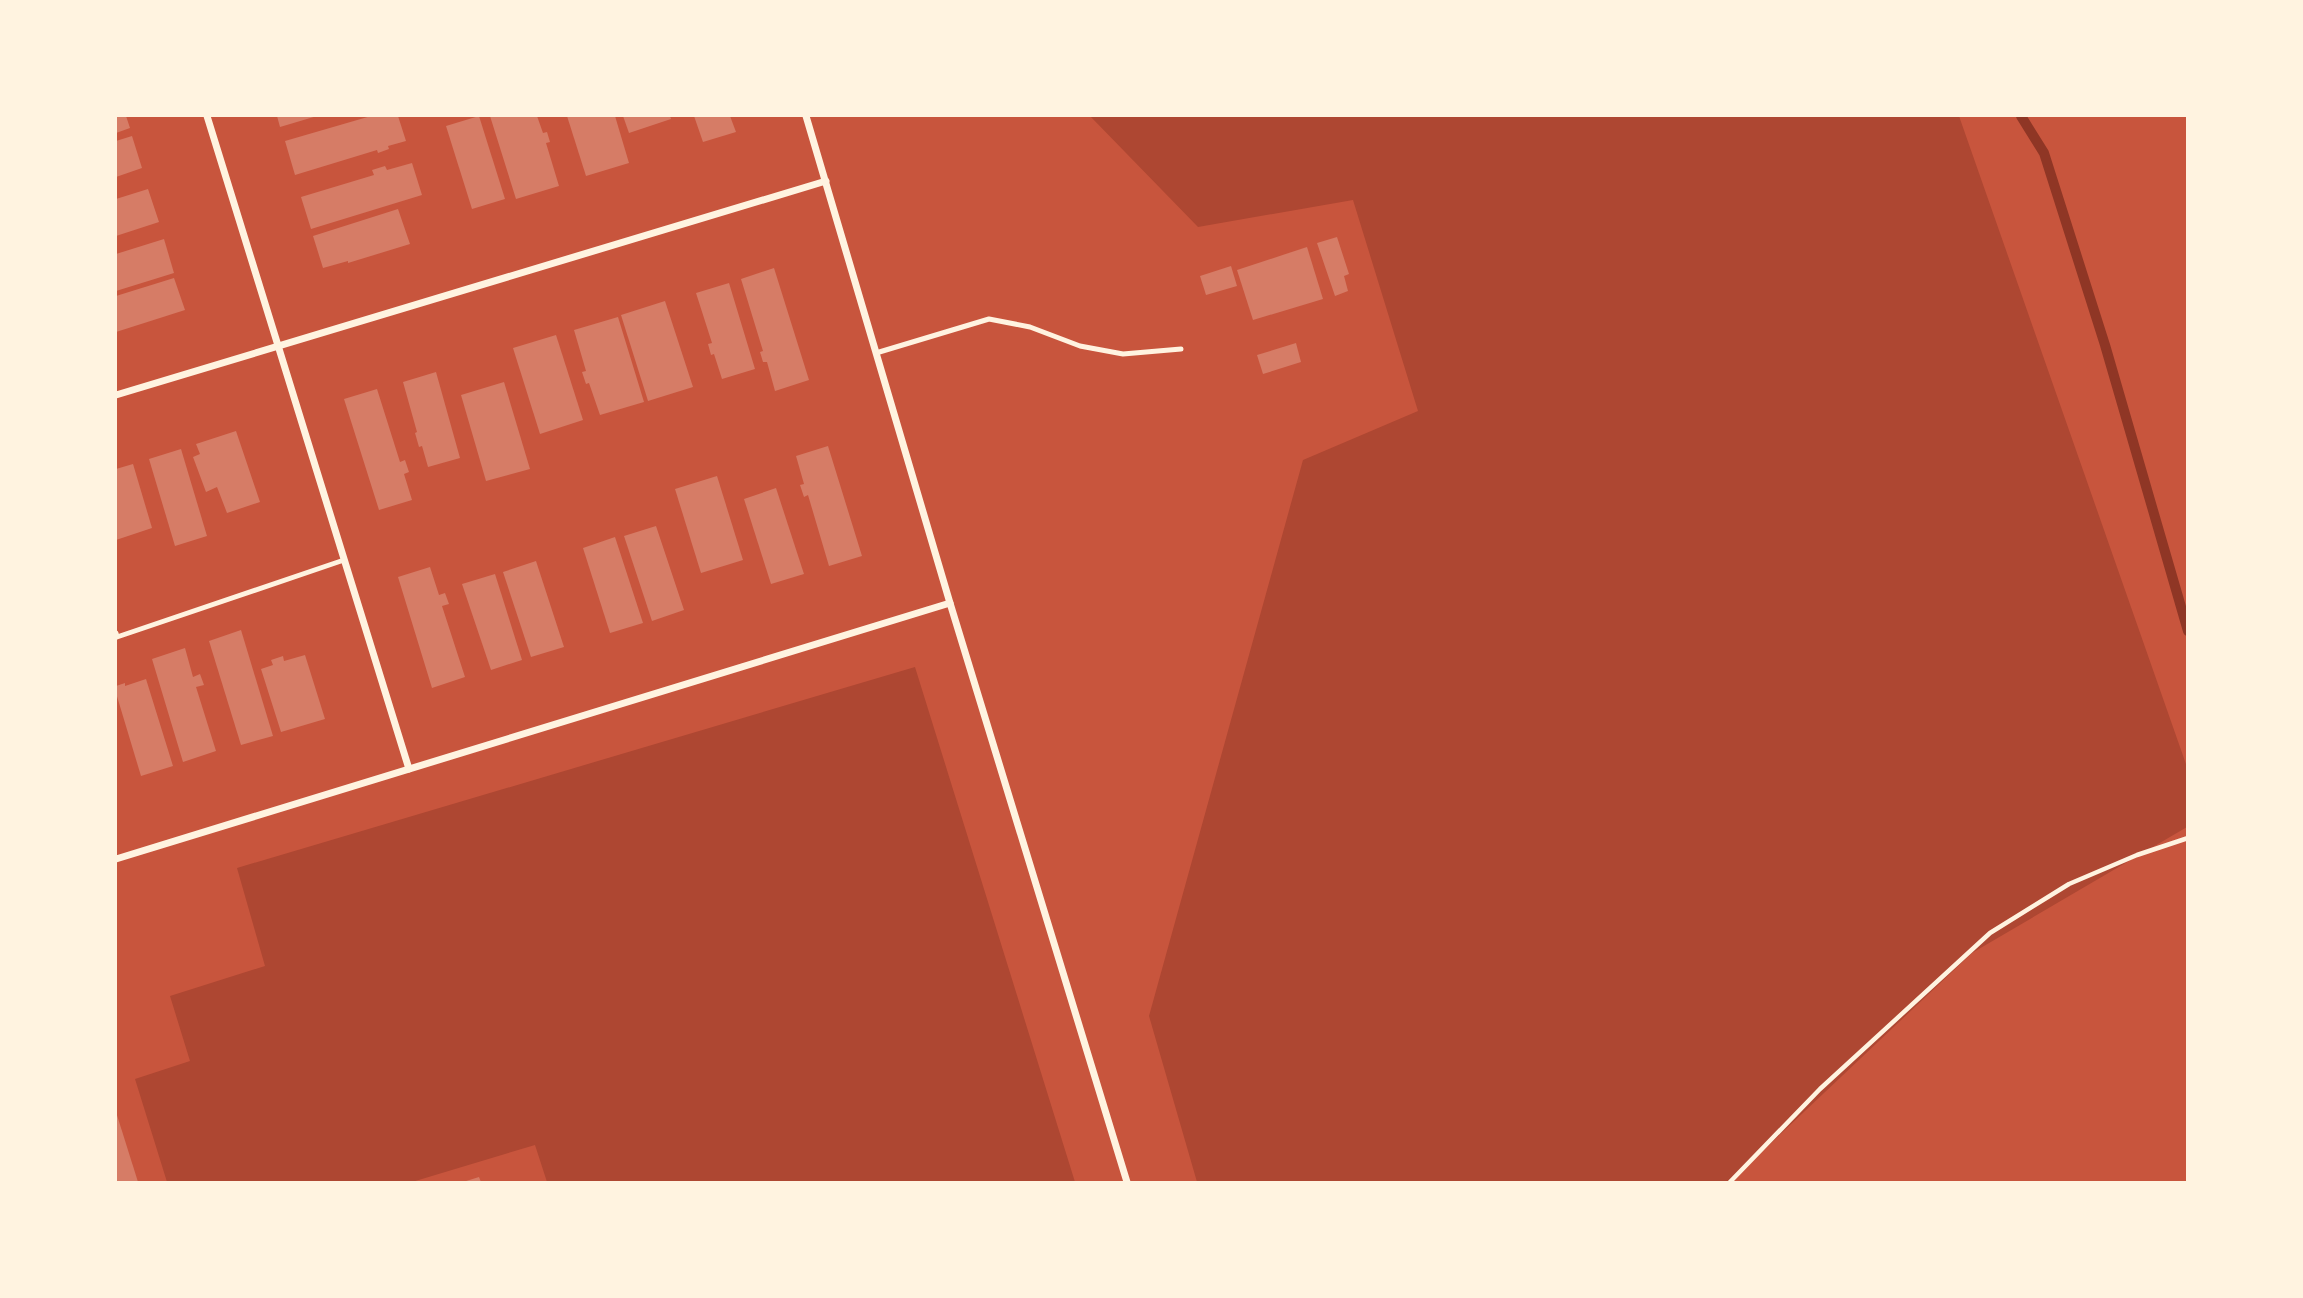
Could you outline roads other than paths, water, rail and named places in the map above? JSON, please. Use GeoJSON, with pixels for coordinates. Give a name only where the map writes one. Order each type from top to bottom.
{"type":"FeatureCollection","features":[{"type":"Feature","properties":{"kind":"street"},"geometry":{"type":"LineString","coordinates":[[207,116],[409,769]]}},
{"type":"Feature","properties":{"kind":"street"},"geometry":{"type":"LineString","coordinates":[[806,116],[950,603],[1127,1182]]}},
{"type":"Feature","properties":{"kind":"street"},"geometry":{"type":"LineString","coordinates":[[116,395],[826,181]]}},
{"type":"Feature","properties":{"kind":"street"},"geometry":{"type":"LineString","coordinates":[[116,859],[950,603]]}},
{"type":"Feature","properties":{"kind":"lane"},"geometry":{"type":"LineString","coordinates":[[876,353],[989,318],[1030,327],[1080,346],[1123,354],[1181,349]]}},
{"type":"Feature","properties":{"kind":"lane"},"geometry":{"type":"LineString","coordinates":[[116,634],[117,637],[344,560]]}},
{"type":"Feature","properties":{"kind":"waterway"},"geometry":{"type":"LineString","coordinates":[[2021,116],[2044,153],[2105,345],[2188,631]]}}]}
